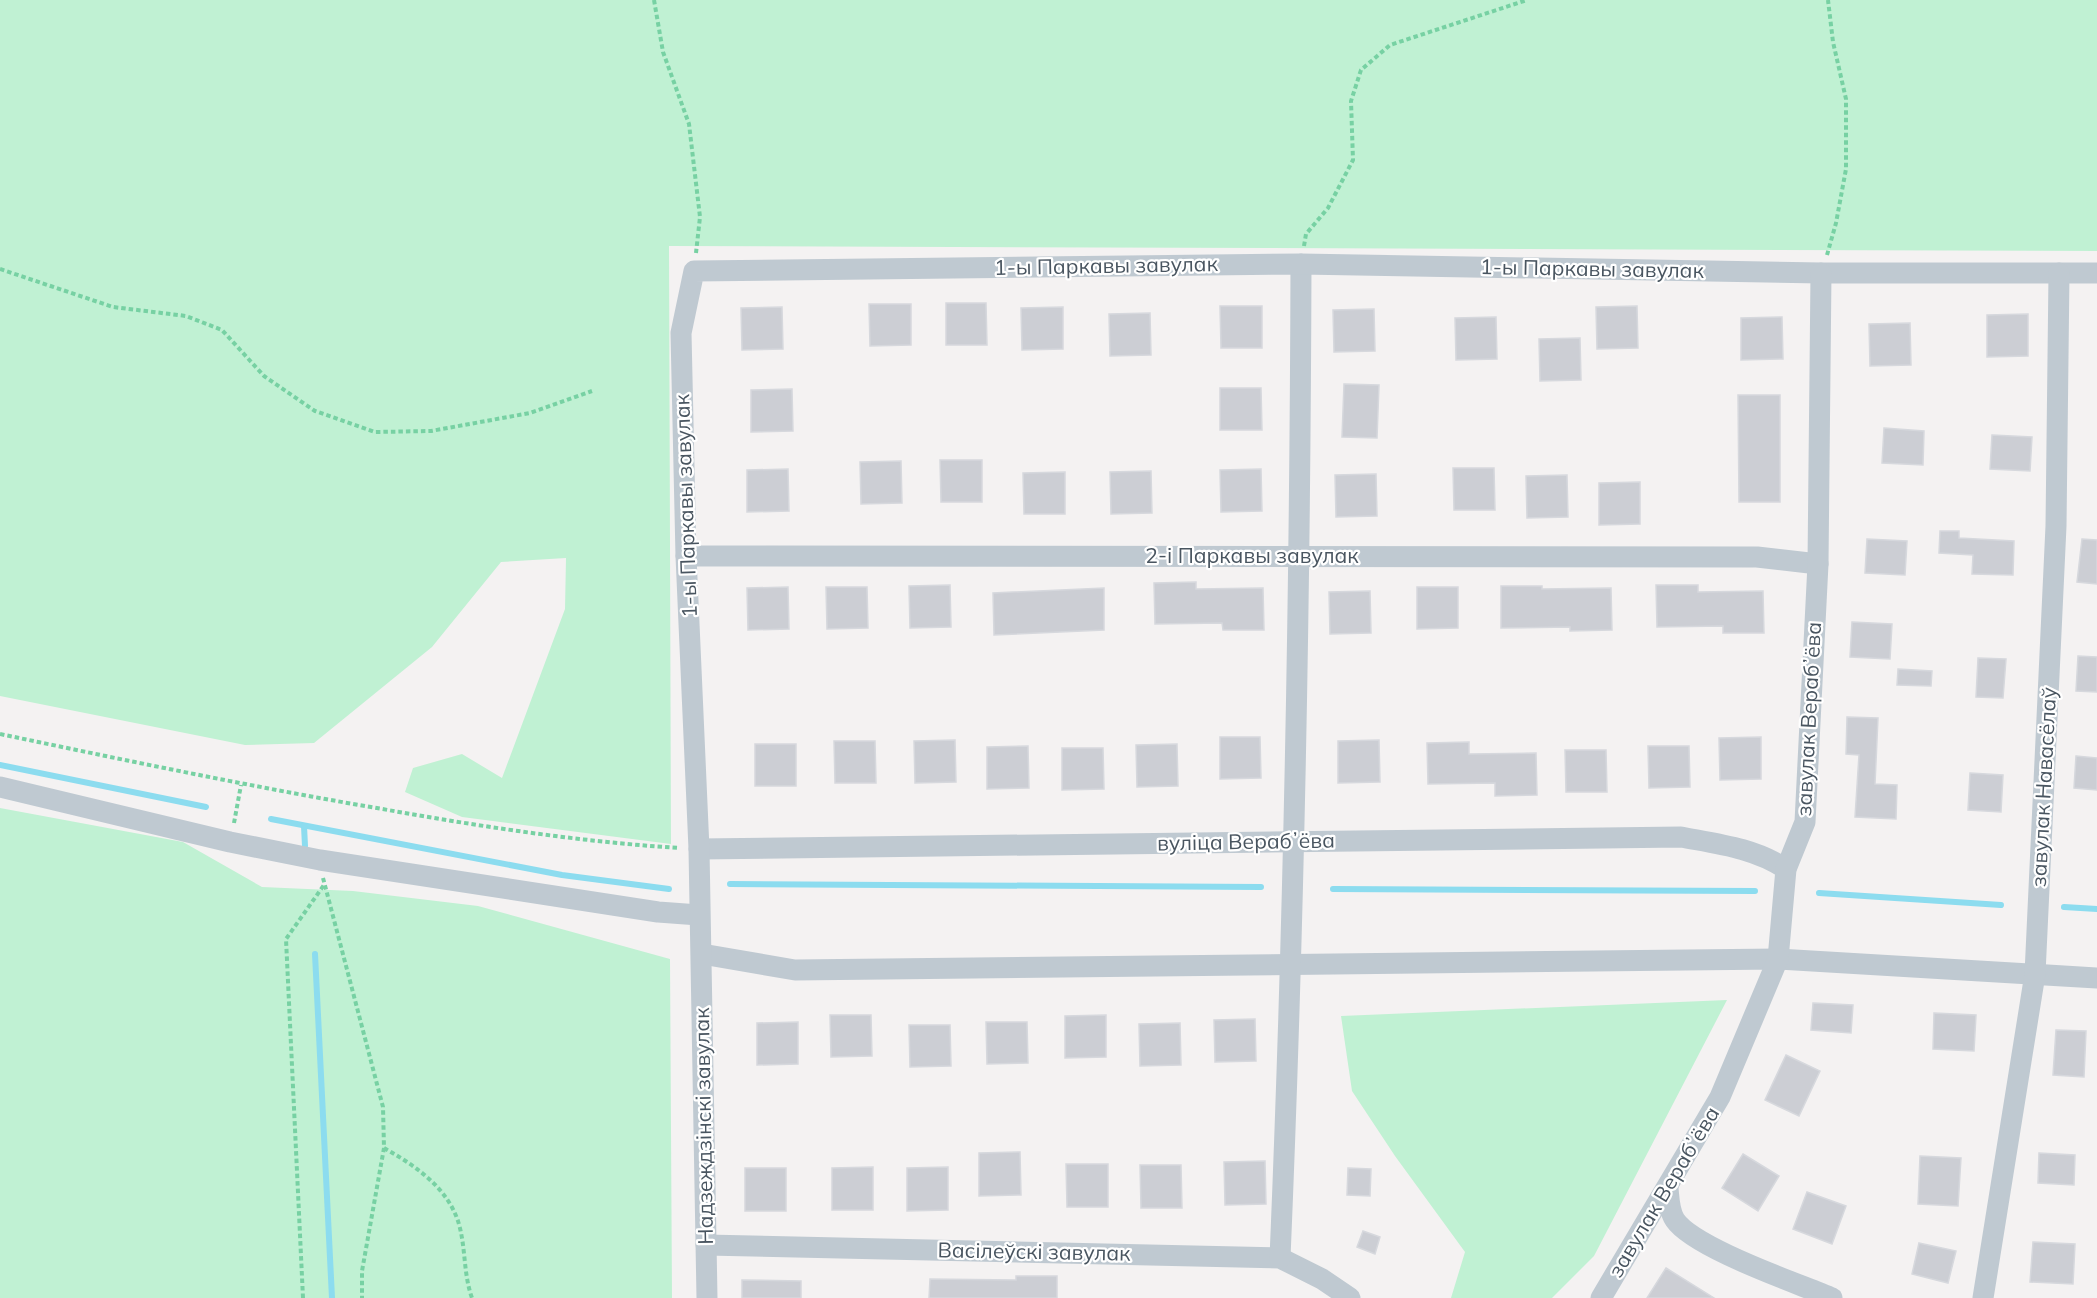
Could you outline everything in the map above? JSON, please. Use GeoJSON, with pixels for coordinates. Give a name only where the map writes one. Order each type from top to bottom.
{"type":"FeatureCollection","features":[{"type":"Feature","properties":{"kind":"street","name":"1-ы Паркавы завулак"},"geometry":{"type":"LineString","coordinates":[[699,915],[699,849],[686,556],[681,333],[693,271],[1301,264],[1821,273],[2097,273]]}},
{"type":"Feature","properties":{"kind":"street"},"geometry":{"type":"LineString","coordinates":[[1280,1258],[1292,966],[1300,556],[1301,264]]}},
{"type":"Feature","properties":{"kind":"street","name":"завулак Верабʼёва"},"geometry":{"type":"LineString","coordinates":[[1601,1298],[1720,1097],[1778,959],[1786,869],[1805,822],[1818,564],[1821,273]]}},
{"type":"Feature","properties":{"kind":"street","name":"завулак Навасёлаў"},"geometry":{"type":"LineString","coordinates":[[1983,1298],[2035,974],[2056,526],[2059,273]]}},
{"type":"Feature","properties":{"kind":"street","name":"2-і Паркавы завулак"},"geometry":{"type":"LineString","coordinates":[[686,556],[1757,557],[1818,564]]}},
{"type":"Feature","properties":{"kind":"street"},"geometry":{"type":"LineString","coordinates":[[0,787],[230,842],[320,860],[658,912],[699,915]]}},
{"type":"Feature","properties":{"kind":"street","name":"вуліца Верабʼёва"},"geometry":{"type":"LineString","coordinates":[[699,849],[1681,837],[1747,850],[1768,857],[1786,869]]}},
{"type":"Feature","properties":{"kind":"street","name":"Надзеждзінскі завулак"},"geometry":{"type":"LineString","coordinates":[[699,915],[702,954],[707,1298]]}},
{"type":"Feature","properties":{"kind":"street"},"geometry":{"type":"LineString","coordinates":[[702,954],[795,970],[1778,959],[2097,978]]}},
{"type":"Feature","properties":{"kind":"street"},"geometry":{"type":"LineString","coordinates":[[1668,1188],[1673,1217],[1685,1232],[1706,1245],[1832,1298]]}},
{"type":"Feature","properties":{"kind":"street","name":"Васілеўскі завулак"},"geometry":{"type":"LineString","coordinates":[[706,1245],[1280,1258],[1322,1279],[1350,1298]]}},
{"type":"Feature","properties":{"kind":"path"},"geometry":{"type":"LineString","coordinates":[[654,0],[663,52],[688,124],[700,217],[693,271]]}},
{"type":"Feature","properties":{"kind":"path"},"geometry":{"type":"LineString","coordinates":[[1301,264],[1306,234],[1328,208],[1353,160],[1351,101],[1361,70],[1390,45],[1527,0]]}},
{"type":"Feature","properties":{"kind":"path"},"geometry":{"type":"LineString","coordinates":[[1821,273],[1836,223],[1846,169],[1846,99],[1833,42],[1828,0]]}},
{"type":"Feature","properties":{"kind":"path"},"geometry":{"type":"LineString","coordinates":[[0,269],[112,307],[186,316],[222,330],[264,376],[315,411],[375,432],[431,431],[530,413],[592,391]]}},
{"type":"Feature","properties":{"kind":"path"},"geometry":{"type":"LineString","coordinates":[[0,734],[241,785],[456,822],[628,845],[699,849]]}},
{"type":"Feature","properties":{"kind":"path"},"geometry":{"type":"LineString","coordinates":[[230,842],[241,785]]}},
{"type":"Feature","properties":{"kind":"path"},"geometry":{"type":"LineString","coordinates":[[320,860],[324,885],[382,1107],[384,1148],[362,1271],[362,1298]]}},
{"type":"Feature","properties":{"kind":"path"},"geometry":{"type":"LineString","coordinates":[[303,1298],[286,939],[324,885]]}},
{"type":"Feature","properties":{"kind":"path"},"geometry":{"type":"LineString","coordinates":[[384,1148],[408,1161],[441,1189],[458,1221],[466,1282],[472,1298]]}},
{"type":"Feature","properties":{"kind":"green space"},"geometry":{"type":"Polygon","coordinates":[[[0,0],[2097,0],[2097,251],[669,246],[671,844],[462,817],[405,792],[413,768],[462,754],[502,778],[565,609],[566,558],[501,562],[432,647],[314,743],[245,745],[0,696],[0,0]]]}},
{"type":"Feature","properties":{"kind":"green space"},"geometry":{"type":"Polygon","coordinates":[[[0,808],[183,842],[262,887],[353,891],[478,906],[670,959],[672,1298],[0,1298],[0,808]]]}},
{"type":"Feature","properties":{"kind":"green space"},"geometry":{"type":"Polygon","coordinates":[[[1727,1000],[1594,1256],[1552,1298],[1451,1298],[1465,1252],[1395,1156],[1352,1091],[1341,1016],[1727,1000]]]}},
{"type":"Feature","properties":{"kind":"building"},"geometry":{"type":"Polygon","coordinates":[[[946,303],[986,303],[987,345],[946,345],[946,303]]]}},
{"type":"Feature","properties":{"kind":"building"},"geometry":{"type":"Polygon","coordinates":[[[869,304],[911,304],[911,345],[870,346],[869,304]]]}},
{"type":"Feature","properties":{"kind":"building"},"geometry":{"type":"Polygon","coordinates":[[[1220,306],[1262,306],[1262,348],[1221,348],[1220,306]]]}},
{"type":"Feature","properties":{"kind":"building"},"geometry":{"type":"Polygon","coordinates":[[[1637,306],[1638,348],[1597,349],[1596,307],[1637,306]]]}},
{"type":"Feature","properties":{"kind":"building"},"geometry":{"type":"Polygon","coordinates":[[[782,307],[783,349],[742,350],[741,308],[782,307]]]}},
{"type":"Feature","properties":{"kind":"building"},"geometry":{"type":"Polygon","coordinates":[[[1063,307],[1063,349],[1022,350],[1021,308],[1063,307]]]}},
{"type":"Feature","properties":{"kind":"building"},"geometry":{"type":"Polygon","coordinates":[[[1374,309],[1375,351],[1334,352],[1333,310],[1374,309]]]}},
{"type":"Feature","properties":{"kind":"building"},"geometry":{"type":"Polygon","coordinates":[[[1150,313],[1151,355],[1110,356],[1109,314],[1150,313]]]}},
{"type":"Feature","properties":{"kind":"building"},"geometry":{"type":"Polygon","coordinates":[[[2028,314],[2028,356],[1987,357],[1987,315],[2028,314]]]}},
{"type":"Feature","properties":{"kind":"building"},"geometry":{"type":"Polygon","coordinates":[[[1496,317],[1497,359],[1456,360],[1455,318],[1496,317]]]}},
{"type":"Feature","properties":{"kind":"building"},"geometry":{"type":"Polygon","coordinates":[[[1782,317],[1783,359],[1741,360],[1741,318],[1782,317]]]}},
{"type":"Feature","properties":{"kind":"building"},"geometry":{"type":"Polygon","coordinates":[[[1910,323],[1911,365],[1870,366],[1869,324],[1910,323]]]}},
{"type":"Feature","properties":{"kind":"building"},"geometry":{"type":"Polygon","coordinates":[[[1580,338],[1581,380],[1540,381],[1539,339],[1580,338]]]}},
{"type":"Feature","properties":{"kind":"building"},"geometry":{"type":"Polygon","coordinates":[[[1344,384],[1379,385],[1377,438],[1342,437],[1344,384]]]}},
{"type":"Feature","properties":{"kind":"building"},"geometry":{"type":"Polygon","coordinates":[[[1220,388],[1261,388],[1262,430],[1220,430],[1220,388]]]}},
{"type":"Feature","properties":{"kind":"building"},"geometry":{"type":"Polygon","coordinates":[[[792,389],[793,431],[751,432],[751,390],[792,389]]]}},
{"type":"Feature","properties":{"kind":"building"},"geometry":{"type":"Polygon","coordinates":[[[1738,395],[1780,395],[1780,502],[1739,502],[1738,395]]]}},
{"type":"Feature","properties":{"kind":"building"},"geometry":{"type":"Polygon","coordinates":[[[1884,428],[1924,431],[1923,465],[1882,463],[1884,428]]]}},
{"type":"Feature","properties":{"kind":"building"},"geometry":{"type":"Polygon","coordinates":[[[1992,435],[2032,437],[2030,471],[1990,469],[1992,435]]]}},
{"type":"Feature","properties":{"kind":"building"},"geometry":{"type":"Polygon","coordinates":[[[940,460],[982,460],[982,502],[941,502],[940,460]]]}},
{"type":"Feature","properties":{"kind":"building"},"geometry":{"type":"Polygon","coordinates":[[[901,461],[902,503],[861,504],[860,462],[901,461]]]}},
{"type":"Feature","properties":{"kind":"building"},"geometry":{"type":"Polygon","coordinates":[[[1453,468],[1494,468],[1495,510],[1454,510],[1453,468]]]}},
{"type":"Feature","properties":{"kind":"building"},"geometry":{"type":"Polygon","coordinates":[[[788,469],[789,511],[747,512],[747,470],[788,469]]]}},
{"type":"Feature","properties":{"kind":"building"},"geometry":{"type":"Polygon","coordinates":[[[1261,469],[1262,511],[1221,512],[1220,470],[1261,469]]]}},
{"type":"Feature","properties":{"kind":"building"},"geometry":{"type":"Polygon","coordinates":[[[1151,471],[1152,513],[1111,514],[1110,472],[1151,471]]]}},
{"type":"Feature","properties":{"kind":"building"},"geometry":{"type":"Polygon","coordinates":[[[1065,472],[1065,514],[1024,514],[1023,473],[1065,472]]]}},
{"type":"Feature","properties":{"kind":"building"},"geometry":{"type":"Polygon","coordinates":[[[1376,474],[1377,516],[1336,517],[1335,475],[1376,474]]]}},
{"type":"Feature","properties":{"kind":"building"},"geometry":{"type":"Polygon","coordinates":[[[1567,475],[1568,517],[1527,518],[1526,476],[1567,475]]]}},
{"type":"Feature","properties":{"kind":"building"},"geometry":{"type":"Polygon","coordinates":[[[1640,482],[1640,524],[1599,525],[1599,483],[1640,482]]]}},
{"type":"Feature","properties":{"kind":"building"},"geometry":{"type":"Polygon","coordinates":[[[1940,531],[1959,531],[1959,538],[2014,541],[2013,575],[1972,574],[1973,555],[1939,553],[1940,531]]]}},
{"type":"Feature","properties":{"kind":"building"},"geometry":{"type":"Polygon","coordinates":[[[1867,539],[1907,541],[1905,575],[1865,573],[1867,539]]]}},
{"type":"Feature","properties":{"kind":"building"},"geometry":{"type":"Polygon","coordinates":[[[2082,539],[2097,540],[2097,584],[2077,582],[2082,539]]]}},
{"type":"Feature","properties":{"kind":"building"},"geometry":{"type":"Polygon","coordinates":[[[1196,582],[1196,589],[1263,588],[1264,630],[1223,630],[1222,623],[1155,624],[1154,583],[1196,582]]]}},
{"type":"Feature","properties":{"kind":"building"},"geometry":{"type":"Polygon","coordinates":[[[950,585],[951,627],[910,628],[909,586],[950,585]]]}},
{"type":"Feature","properties":{"kind":"building"},"geometry":{"type":"Polygon","coordinates":[[[1656,585],[1698,585],[1698,592],[1763,591],[1764,633],[1723,633],[1723,626],[1657,627],[1656,585]]]}},
{"type":"Feature","properties":{"kind":"building"},"geometry":{"type":"Polygon","coordinates":[[[1501,586],[1542,586],[1542,589],[1611,588],[1612,630],[1570,631],[1570,627],[1501,628],[1501,586]]]}},
{"type":"Feature","properties":{"kind":"building"},"geometry":{"type":"Polygon","coordinates":[[[788,587],[789,629],[748,630],[747,588],[788,587]]]}},
{"type":"Feature","properties":{"kind":"building"},"geometry":{"type":"Polygon","coordinates":[[[826,587],[867,587],[868,628],[827,629],[826,587]]]}},
{"type":"Feature","properties":{"kind":"building"},"geometry":{"type":"Polygon","coordinates":[[[1417,587],[1458,587],[1458,628],[1417,629],[1417,587]]]}},
{"type":"Feature","properties":{"kind":"building"},"geometry":{"type":"Polygon","coordinates":[[[1104,588],[1104,630],[994,635],[993,593],[1104,588]]]}},
{"type":"Feature","properties":{"kind":"building"},"geometry":{"type":"Polygon","coordinates":[[[1370,591],[1371,633],[1330,634],[1329,592],[1370,591]]]}},
{"type":"Feature","properties":{"kind":"building"},"geometry":{"type":"Polygon","coordinates":[[[1852,622],[1892,624],[1890,659],[1850,657],[1852,622]]]}},
{"type":"Feature","properties":{"kind":"building"},"geometry":{"type":"Polygon","coordinates":[[[2078,656],[2097,657],[2097,692],[2076,691],[2078,656]]]}},
{"type":"Feature","properties":{"kind":"building"},"geometry":{"type":"Polygon","coordinates":[[[1978,658],[2006,659],[2003,698],[1976,697],[1978,658]]]}},
{"type":"Feature","properties":{"kind":"building"},"geometry":{"type":"Polygon","coordinates":[[[1898,669],[1932,671],[1931,686],[1897,685],[1898,669]]]}},
{"type":"Feature","properties":{"kind":"building"},"geometry":{"type":"Polygon","coordinates":[[[1847,717],[1878,718],[1875,784],[1897,785],[1896,819],[1855,817],[1859,755],[1846,754],[1847,717]]]}},
{"type":"Feature","properties":{"kind":"building"},"geometry":{"type":"Polygon","coordinates":[[[1220,737],[1260,737],[1261,778],[1220,779],[1220,737]]]}},
{"type":"Feature","properties":{"kind":"building"},"geometry":{"type":"Polygon","coordinates":[[[1761,737],[1761,779],[1720,780],[1719,738],[1761,737]]]}},
{"type":"Feature","properties":{"kind":"building"},"geometry":{"type":"Polygon","coordinates":[[[955,740],[956,782],[915,783],[914,741],[955,740]]]}},
{"type":"Feature","properties":{"kind":"building"},"geometry":{"type":"Polygon","coordinates":[[[1379,740],[1380,782],[1338,783],[1338,741],[1379,740]]]}},
{"type":"Feature","properties":{"kind":"building"},"geometry":{"type":"Polygon","coordinates":[[[834,741],[875,741],[876,783],[835,783],[834,741]]]}},
{"type":"Feature","properties":{"kind":"building"},"geometry":{"type":"Polygon","coordinates":[[[1469,742],[1469,754],[1536,753],[1537,795],[1495,796],[1495,783],[1428,784],[1427,743],[1469,742]]]}},
{"type":"Feature","properties":{"kind":"building"},"geometry":{"type":"Polygon","coordinates":[[[755,744],[796,744],[796,786],[755,786],[755,744]]]}},
{"type":"Feature","properties":{"kind":"building"},"geometry":{"type":"Polygon","coordinates":[[[1177,744],[1178,786],[1137,787],[1136,745],[1177,744]]]}},
{"type":"Feature","properties":{"kind":"building"},"geometry":{"type":"Polygon","coordinates":[[[1028,746],[1029,788],[987,789],[987,747],[1028,746]]]}},
{"type":"Feature","properties":{"kind":"building"},"geometry":{"type":"Polygon","coordinates":[[[1648,746],[1689,746],[1690,787],[1649,788],[1648,746]]]}},
{"type":"Feature","properties":{"kind":"building"},"geometry":{"type":"Polygon","coordinates":[[[1062,748],[1103,748],[1104,789],[1062,790],[1062,748]]]}},
{"type":"Feature","properties":{"kind":"building"},"geometry":{"type":"Polygon","coordinates":[[[1565,750],[1606,750],[1607,792],[1566,792],[1565,750]]]}},
{"type":"Feature","properties":{"kind":"building"},"geometry":{"type":"Polygon","coordinates":[[[2076,756],[2097,758],[2097,790],[2074,788],[2076,756]]]}},
{"type":"Feature","properties":{"kind":"building"},"geometry":{"type":"Polygon","coordinates":[[[1970,773],[2003,775],[2001,812],[1968,810],[1970,773]]]}},
{"type":"Feature","properties":{"kind":"building"},"geometry":{"type":"Polygon","coordinates":[[[1813,1003],[1853,1005],[1851,1033],[1811,1030],[1813,1003]]]}},
{"type":"Feature","properties":{"kind":"building"},"geometry":{"type":"Polygon","coordinates":[[[1934,1013],[1976,1015],[1974,1051],[1933,1049],[1934,1013]]]}},
{"type":"Feature","properties":{"kind":"building"},"geometry":{"type":"Polygon","coordinates":[[[830,1015],[871,1015],[872,1056],[831,1057],[830,1015]]]}},
{"type":"Feature","properties":{"kind":"building"},"geometry":{"type":"Polygon","coordinates":[[[1106,1015],[1106,1057],[1065,1058],[1065,1016],[1106,1015]]]}},
{"type":"Feature","properties":{"kind":"building"},"geometry":{"type":"Polygon","coordinates":[[[1255,1019],[1256,1061],[1215,1062],[1214,1020],[1255,1019]]]}},
{"type":"Feature","properties":{"kind":"building"},"geometry":{"type":"Polygon","coordinates":[[[798,1022],[798,1064],[757,1065],[757,1023],[798,1022]]]}},
{"type":"Feature","properties":{"kind":"building"},"geometry":{"type":"Polygon","coordinates":[[[986,1022],[1027,1022],[1028,1063],[987,1064],[986,1022]]]}},
{"type":"Feature","properties":{"kind":"building"},"geometry":{"type":"Polygon","coordinates":[[[1180,1023],[1181,1065],[1140,1066],[1139,1024],[1180,1023]]]}},
{"type":"Feature","properties":{"kind":"building"},"geometry":{"type":"Polygon","coordinates":[[[909,1025],[950,1025],[951,1066],[910,1067],[909,1025]]]}},
{"type":"Feature","properties":{"kind":"building"},"geometry":{"type":"Polygon","coordinates":[[[2056,1030],[2086,1031],[2084,1077],[2053,1075],[2056,1030]]]}},
{"type":"Feature","properties":{"kind":"building"},"geometry":{"type":"Polygon","coordinates":[[[1786,1055],[1820,1071],[1799,1116],[1765,1100],[1786,1055]]]}},
{"type":"Feature","properties":{"kind":"building"},"geometry":{"type":"Polygon","coordinates":[[[1020,1152],[1021,1195],[979,1196],[979,1153],[1020,1152]]]}},
{"type":"Feature","properties":{"kind":"building"},"geometry":{"type":"Polygon","coordinates":[[[2039,1153],[2075,1155],[2074,1185],[2038,1183],[2039,1153]]]}},
{"type":"Feature","properties":{"kind":"building"},"geometry":{"type":"Polygon","coordinates":[[[1743,1154],[1779,1176],[1758,1211],[1722,1188],[1743,1154]]]}},
{"type":"Feature","properties":{"kind":"building"},"geometry":{"type":"Polygon","coordinates":[[[1920,1156],[1961,1158],[1958,1206],[1918,1204],[1920,1156]]]}},
{"type":"Feature","properties":{"kind":"building"},"geometry":{"type":"Polygon","coordinates":[[[1265,1161],[1266,1204],[1225,1205],[1224,1162],[1265,1161]]]}},
{"type":"Feature","properties":{"kind":"building"},"geometry":{"type":"Polygon","coordinates":[[[1066,1164],[1108,1164],[1108,1207],[1067,1207],[1066,1164]]]}},
{"type":"Feature","properties":{"kind":"building"},"geometry":{"type":"Polygon","coordinates":[[[1140,1165],[1181,1165],[1182,1208],[1141,1208],[1140,1165]]]}},
{"type":"Feature","properties":{"kind":"building"},"geometry":{"type":"Polygon","coordinates":[[[873,1167],[873,1210],[832,1210],[832,1168],[873,1167]]]}},
{"type":"Feature","properties":{"kind":"building"},"geometry":{"type":"Polygon","coordinates":[[[948,1167],[948,1210],[907,1211],[907,1168],[948,1167]]]}},
{"type":"Feature","properties":{"kind":"building"},"geometry":{"type":"Polygon","coordinates":[[[745,1168],[786,1168],[786,1211],[745,1211],[745,1168]]]}},
{"type":"Feature","properties":{"kind":"building"},"geometry":{"type":"Polygon","coordinates":[[[1348,1168],[1371,1169],[1370,1196],[1347,1195],[1348,1168]]]}},
{"type":"Feature","properties":{"kind":"building"},"geometry":{"type":"Polygon","coordinates":[[[1807,1192],[1846,1206],[1832,1244],[1793,1229],[1807,1192]]]}},
{"type":"Feature","properties":{"kind":"building"},"geometry":{"type":"Polygon","coordinates":[[[1363,1231],[1380,1237],[1375,1254],[1357,1247],[1363,1231]]]}},
{"type":"Feature","properties":{"kind":"building"},"geometry":{"type":"Polygon","coordinates":[[[2033,1242],[2075,1244],[2073,1284],[2030,1282],[2033,1242]]]}},
{"type":"Feature","properties":{"kind":"building"},"geometry":{"type":"Polygon","coordinates":[[[1919,1243],[1956,1251],[1948,1283],[1912,1274],[1919,1243]]]}},
{"type":"Feature","properties":{"kind":"building"},"geometry":{"type":"Polygon","coordinates":[[[1666,1268],[1714,1298],[1647,1298],[1666,1268]]]}},
{"type":"Feature","properties":{"kind":"building"},"geometry":{"type":"Polygon","coordinates":[[[1016,1276],[1057,1276],[1057,1298],[929,1298],[930,1279],[1016,1280],[1016,1276]]]}},
{"type":"Feature","properties":{"kind":"building"},"geometry":{"type":"Polygon","coordinates":[[[742,1280],[801,1281],[801,1298],[742,1298],[742,1280]]]}},
{"type":"Feature","properties":{"kind":"waterway"},"geometry":{"type":"LineString","coordinates":[[0,765],[206,807]]}},
{"type":"Feature","properties":{"kind":"waterway"},"geometry":{"type":"LineString","coordinates":[[271,819],[562,875],[669,889]]}},
{"type":"Feature","properties":{"kind":"waterway"},"geometry":{"type":"LineString","coordinates":[[304,826],[305,846]]}},
{"type":"Feature","properties":{"kind":"waterway"},"geometry":{"type":"LineString","coordinates":[[730,884],[1261,887]]}},
{"type":"Feature","properties":{"kind":"waterway"},"geometry":{"type":"LineString","coordinates":[[1333,889],[1755,891]]}},
{"type":"Feature","properties":{"kind":"waterway"},"geometry":{"type":"LineString","coordinates":[[1819,893],[2001,905]]}},
{"type":"Feature","properties":{"kind":"waterway"},"geometry":{"type":"LineString","coordinates":[[2064,907],[2097,909]]}},
{"type":"Feature","properties":{"kind":"waterway"},"geometry":{"type":"LineString","coordinates":[[315,954],[332,1298]]}}]}
